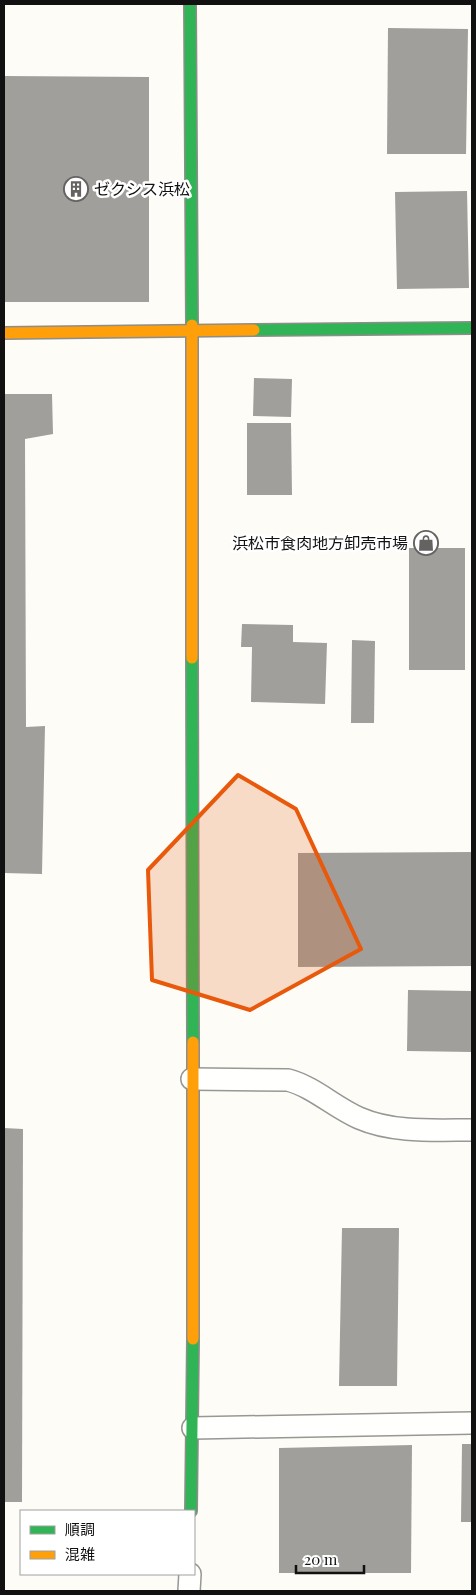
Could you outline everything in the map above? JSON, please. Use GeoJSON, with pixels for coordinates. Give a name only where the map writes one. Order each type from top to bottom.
{"type":"FeatureCollection","features":[{"type":"Feature","properties":{"kind":"street"},"geometry":{"type":"LineString","coordinates":[[190,4],[193,1428],[191,1510]]}},
{"type":"Feature","properties":{"kind":"street"},"geometry":{"type":"LineString","coordinates":[[4,333],[472,328]]}},
{"type":"Feature","properties":{"kind":"street"},"geometry":{"type":"LineString","coordinates":[[192,1079],[288,1080],[300,1084],[358,1118],[382,1125],[419,1130],[472,1130]]}},
{"type":"Feature","properties":{"kind":"street"},"geometry":{"type":"LineString","coordinates":[[193,1428],[472,1423]]}},
{"type":"Feature","properties":{"kind":"highlighted area"},"geometry":{"type":"Polygon","coordinates":[[[238,775],[296,809],[361,949],[250,1010],[152,980],[148,870],[238,775]]]}},
{"type":"Feature","properties":{"kind":"building"},"geometry":{"type":"Polygon","coordinates":[[[388,28],[468,29],[466,154],[387,154],[388,28]]]}},
{"type":"Feature","properties":{"kind":"building","name":"ゼクシス浜松"},"geometry":{"type":"Polygon","coordinates":[[[4,76],[149,77],[149,302],[4,302],[4,76]]]}},
{"type":"Feature","properties":{"kind":"building"},"geometry":{"type":"Polygon","coordinates":[[[467,191],[469,288],[397,289],[395,192],[467,191]]]}},
{"type":"Feature","properties":{"kind":"building"},"geometry":{"type":"Polygon","coordinates":[[[254,378],[292,379],[291,417],[253,416],[254,378]]]}},
{"type":"Feature","properties":{"kind":"building"},"geometry":{"type":"Polygon","coordinates":[[[4,394],[52,394],[53,434],[25,439],[26,727],[45,726],[42,874],[4,873],[4,394]]]}},
{"type":"Feature","properties":{"kind":"building"},"geometry":{"type":"Polygon","coordinates":[[[247,423],[291,423],[292,495],[247,495],[247,423]]]}},
{"type":"Feature","properties":{"kind":"building"},"geometry":{"type":"Polygon","coordinates":[[[409,548],[465,548],[465,670],[409,670],[409,548]]]}},
{"type":"Feature","properties":{"kind":"building"},"geometry":{"type":"Polygon","coordinates":[[[242,624],[293,625],[293,642],[327,643],[325,704],[251,702],[252,647],[241,647],[242,624]]]}},
{"type":"Feature","properties":{"kind":"building"},"geometry":{"type":"Polygon","coordinates":[[[352,640],[375,641],[374,723],[351,723],[352,640]]]}},
{"type":"Feature","properties":{"kind":"building"},"geometry":{"type":"Polygon","coordinates":[[[472,852],[472,966],[298,967],[298,853],[472,852]]]}},
{"type":"Feature","properties":{"kind":"building"},"geometry":{"type":"Polygon","coordinates":[[[408,990],[472,991],[472,1052],[407,1051],[408,990]]]}},
{"type":"Feature","properties":{"kind":"building"},"geometry":{"type":"Polygon","coordinates":[[[4,1128],[23,1129],[22,1502],[4,1502],[4,1128]]]}},
{"type":"Feature","properties":{"kind":"building"},"geometry":{"type":"Polygon","coordinates":[[[342,1228],[399,1228],[397,1386],[339,1386],[342,1228]]]}},
{"type":"Feature","properties":{"kind":"building"},"geometry":{"type":"Polygon","coordinates":[[[462,1444],[472,1444],[472,1522],[461,1522],[462,1444]]]}},
{"type":"Feature","properties":{"kind":"building"},"geometry":{"type":"Polygon","coordinates":[[[412,1445],[411,1573],[279,1573],[279,1448],[412,1445]]]}},
{"type":"Feature","properties":{"kind":"traffic: fast"},"geometry":{"type":"LineString","coordinates":[[190,4],[192,325]]}},
{"type":"Feature","properties":{"kind":"traffic: fast"},"geometry":{"type":"LineString","coordinates":[[254,330],[472,328]]}},
{"type":"Feature","properties":{"kind":"traffic: fast"},"geometry":{"type":"LineString","coordinates":[[192,658],[193,1042]]}},
{"type":"Feature","properties":{"kind":"traffic: fast"},"geometry":{"type":"LineString","coordinates":[[191,1510],[193,1339]]}},
{"type":"Feature","properties":{"kind":"traffic: slow"},"geometry":{"type":"LineString","coordinates":[[192,325],[192,658]]}},
{"type":"Feature","properties":{"kind":"traffic: slow"},"geometry":{"type":"LineString","coordinates":[[4,333],[254,330]]}},
{"type":"Feature","properties":{"kind":"traffic: slow"},"geometry":{"type":"LineString","coordinates":[[193,1042],[193,1339]]}},
{"type":"Feature","properties":{"kind":"place","name":"ゼクシス浜松"},"geometry":{"type":"Point","coordinates":[76,189]}},
{"type":"Feature","properties":{"kind":"place","name":"浜松市食肉地方卸売市場"},"geometry":{"type":"Point","coordinates":[426,543]}}]}
